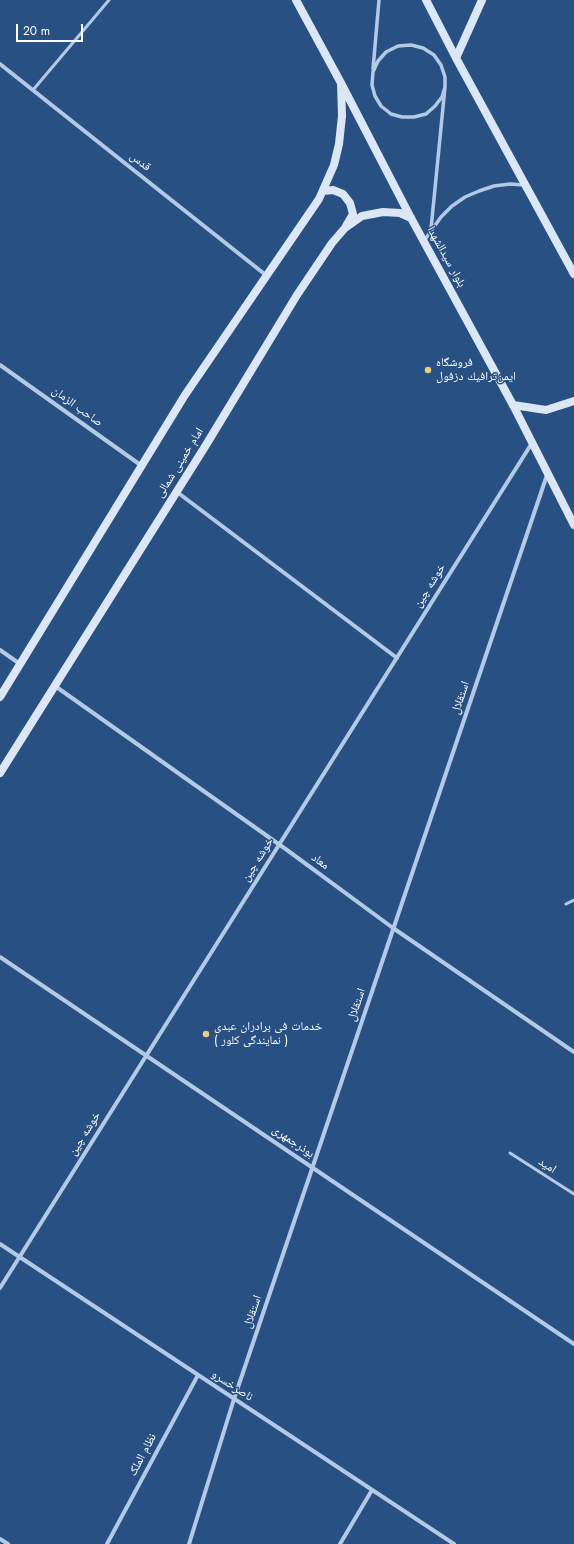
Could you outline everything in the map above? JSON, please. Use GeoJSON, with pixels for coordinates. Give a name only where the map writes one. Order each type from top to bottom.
{"type":"FeatureCollection","features":[{"type":"Feature","properties":{"kind":"main road","name":"بلوار سیدالشهدا"},"geometry":{"type":"LineString","coordinates":[[296,0],[411,218],[513,405],[574,525]]}},
{"type":"Feature","properties":{"kind":"main road"},"geometry":{"type":"LineString","coordinates":[[426,0],[574,274]]}},
{"type":"Feature","properties":{"kind":"main road"},"geometry":{"type":"LineString","coordinates":[[456,58],[482,0]]}},
{"type":"Feature","properties":{"kind":"main road"},"geometry":{"type":"LineString","coordinates":[[0,697],[185,395],[267,276],[323,191],[334,165],[339,144],[342,116],[341,83]]}},
{"type":"Feature","properties":{"kind":"main road"},"geometry":{"type":"LineString","coordinates":[[323,191],[333,190],[343,194],[350,203],[353,214],[345,228]]}},
{"type":"Feature","properties":{"kind":"main road","name":"امام خمینی شمالی"},"geometry":{"type":"LineString","coordinates":[[0,773],[297,295],[332,243],[345,228],[362,216],[383,212],[400,214],[411,218]]}},
{"type":"Feature","properties":{"kind":"main road"},"geometry":{"type":"LineString","coordinates":[[513,405],[546,410],[574,401]]}},
{"type":"Feature","properties":{"kind":"street"},"geometry":{"type":"LineString","coordinates":[[379,0],[372,85],[375,96],[381,106],[391,114],[402,117],[414,117],[426,114],[442,97],[445,87]]}},
{"type":"Feature","properties":{"kind":"street"},"geometry":{"type":"LineString","coordinates":[[373,72],[378,61],[386,52],[398,46],[410,45],[423,48],[434,55],[441,65],[445,77],[445,87],[431,229]]}},
{"type":"Feature","properties":{"kind":"street","name":"قدس"},"geometry":{"type":"LineString","coordinates":[[0,64],[267,276]]}},
{"type":"Feature","properties":{"kind":"street"},"geometry":{"type":"LineString","coordinates":[[424,242],[431,229],[441,217],[452,206],[465,197],[494,186],[510,184],[525,185]]}},
{"type":"Feature","properties":{"kind":"street","name":"صاحب الزمان"},"geometry":{"type":"LineString","coordinates":[[0,364],[142,466]]}},
{"type":"Feature","properties":{"kind":"street","name":"خوشه چین"},"geometry":{"type":"LineString","coordinates":[[0,1288],[532,443]]}},
{"type":"Feature","properties":{"kind":"street","name":"استقلال"},"geometry":{"type":"LineString","coordinates":[[189,1544],[234,1399],[547,474]]}},
{"type":"Feature","properties":{"kind":"street"},"geometry":{"type":"LineString","coordinates":[[176,492],[397,658]]}},
{"type":"Feature","properties":{"kind":"street"},"geometry":{"type":"LineString","coordinates":[[0,650],[20,664]]}},
{"type":"Feature","properties":{"kind":"street","name":"معاد"},"geometry":{"type":"LineString","coordinates":[[54,686],[394,928],[574,1052]]}},
{"type":"Feature","properties":{"kind":"street","name":"بوذرجمهری"},"geometry":{"type":"LineString","coordinates":[[0,957],[574,1344]]}},
{"type":"Feature","properties":{"kind":"street","name":"ناصرخسرو"},"geometry":{"type":"LineString","coordinates":[[0,1244],[454,1544]]}},
{"type":"Feature","properties":{"kind":"street","name":"نظام الملک"},"geometry":{"type":"LineString","coordinates":[[106,1544],[198,1375]]}},
{"type":"Feature","properties":{"kind":"street"},"geometry":{"type":"LineString","coordinates":[[340,1544],[372,1490]]}},
{"type":"Feature","properties":{"kind":"street"},"geometry":{"type":"LineString","coordinates":[[0,1539],[8,1544]]}},
{"type":"Feature","properties":{"kind":"lane"},"geometry":{"type":"LineString","coordinates":[[33,90],[109,0]]}},
{"type":"Feature","properties":{"kind":"lane"},"geometry":{"type":"LineString","coordinates":[[566,904],[574,900]]}},
{"type":"Feature","properties":{"kind":"lane","name":"امید"},"geometry":{"type":"LineString","coordinates":[[510,1153],[574,1194]]}},
{"type":"Feature","properties":{"kind":"place","name":"فروشگاه ايمن‌ترافيك دزفول"},"geometry":{"type":"Point","coordinates":[428,370]}},
{"type":"Feature","properties":{"kind":"place","name":"خدمات فی برادران عبدی ( نمایندگی کلور )"},"geometry":{"type":"Point","coordinates":[206,1034]}}]}
